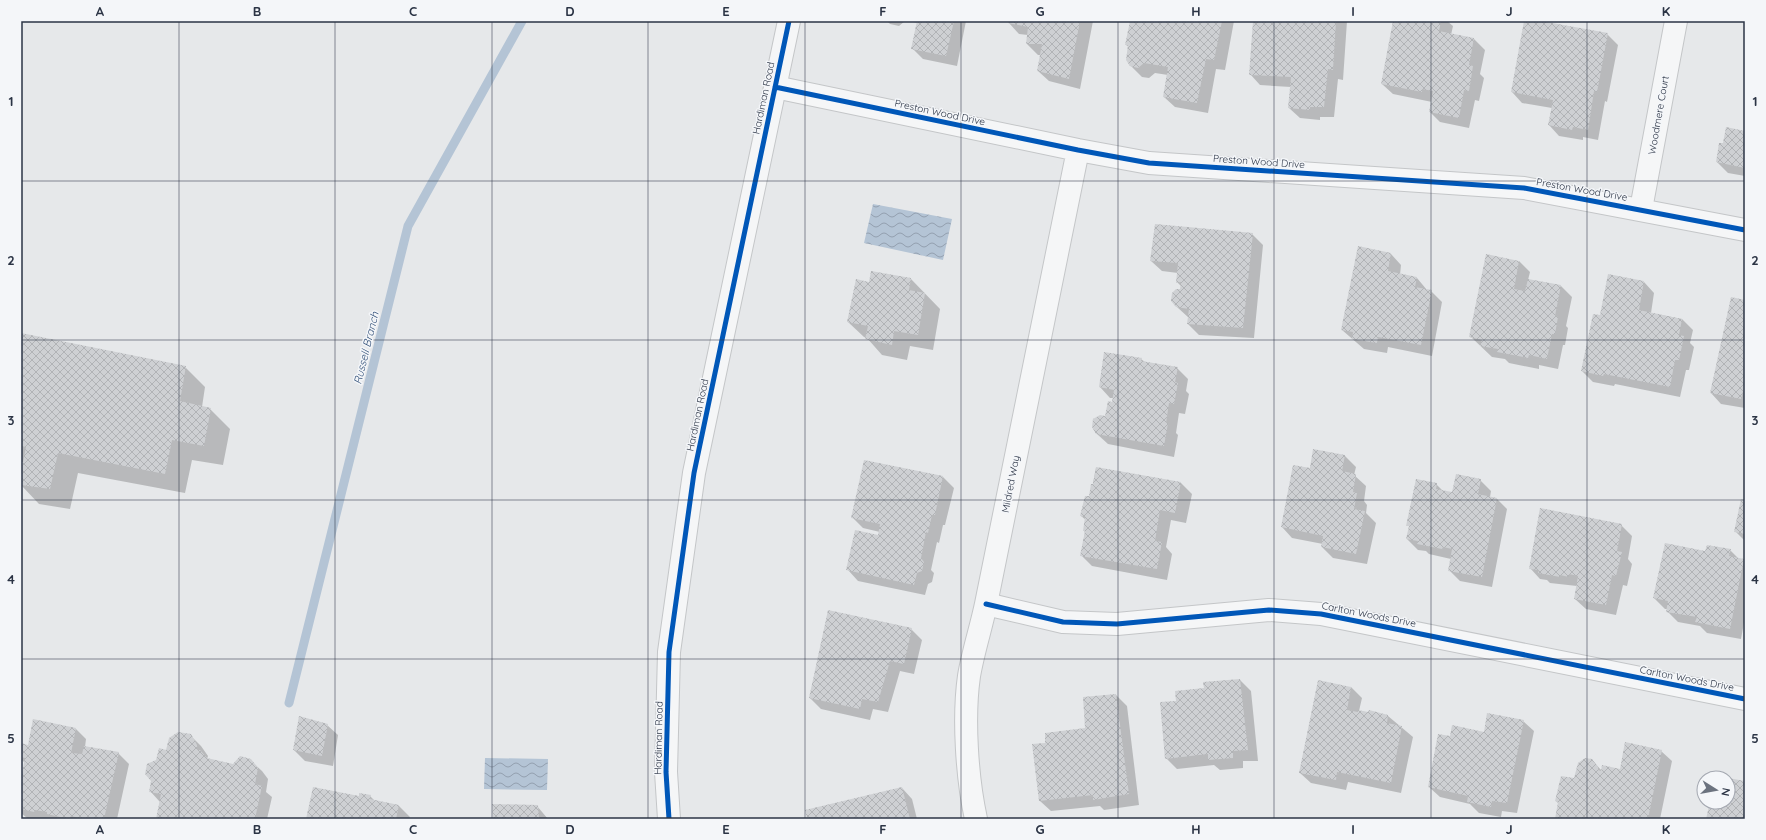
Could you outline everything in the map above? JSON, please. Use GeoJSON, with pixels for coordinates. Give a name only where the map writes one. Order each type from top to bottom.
{"type":"FeatureCollection","features":[{"type":"Feature","properties":{"kind":"street","name":"Hardiman Road"},"geometry":{"type":"LineString","coordinates":[[669,819],[666,772],[669,652],[694,473],[789,21]]}},
{"type":"Feature","properties":{"kind":"street","name":"Woodmere Court"},"geometry":{"type":"LineString","coordinates":[[1641,209],[1676,21]]}},
{"type":"Feature","properties":{"kind":"street","name":"Preston Wood Drive"},"geometry":{"type":"LineString","coordinates":[[775,87],[1078,150],[1149,163],[1524,188],[1641,209],[1745,230]]}},
{"type":"Feature","properties":{"kind":"street","name":"Mildred Way"},"geometry":{"type":"LineString","coordinates":[[976,819],[966,736],[969,676],[986,604],[1078,150]]}},
{"type":"Feature","properties":{"kind":"street","name":"Carlton Woods Drive"},"geometry":{"type":"LineString","coordinates":[[986,604],[1063,622],[1117,624],[1269,610],[1321,614],[1745,699]]}},
{"type":"Feature","properties":{"kind":"water"},"geometry":{"type":"Polygon","coordinates":[[[873,204],[952,219],[943,260],[864,243],[873,204]]]}},
{"type":"Feature","properties":{"kind":"water"},"geometry":{"type":"Polygon","coordinates":[[[485,758],[548,759],[547,790],[484,789],[485,758]]]}},
{"type":"Feature","properties":{"kind":"building"},"geometry":{"type":"Polygon","coordinates":[[[917,21],[954,21],[946,56],[911,49],[917,21]]]}},
{"type":"Feature","properties":{"kind":"building"},"geometry":{"type":"Polygon","coordinates":[[[1008,21],[1080,21],[1069,79],[1037,71],[1042,44],[1026,44],[1028,27],[1008,23],[1008,21]]]}},
{"type":"Feature","properties":{"kind":"building"},"geometry":{"type":"Polygon","coordinates":[[[1130,21],[1222,21],[1214,60],[1206,59],[1197,103],[1163,97],[1168,67],[1144,63],[1138,68],[1130,66],[1126,60],[1128,45],[1125,45],[1130,21]]]}},
{"type":"Feature","properties":{"kind":"building"},"geometry":{"type":"Polygon","coordinates":[[[1253,21],[1336,21],[1333,70],[1328,69],[1324,107],[1310,107],[1310,110],[1288,108],[1291,77],[1249,75],[1253,21]]]}},
{"type":"Feature","properties":{"kind":"building"},"geometry":{"type":"Polygon","coordinates":[[[1393,21],[1441,21],[1439,31],[1474,38],[1469,65],[1473,66],[1469,91],[1464,90],[1459,118],[1429,112],[1433,91],[1422,89],[1422,92],[1381,84],[1393,21]]]}},
{"type":"Feature","properties":{"kind":"building"},"geometry":{"type":"Polygon","coordinates":[[[1524,21],[1541,21],[1608,33],[1597,92],[1594,91],[1588,130],[1573,127],[1572,130],[1548,125],[1553,100],[1511,92],[1524,21]]]}},
{"type":"Feature","properties":{"kind":"building"},"geometry":{"type":"Polygon","coordinates":[[[1726,127],[1745,131],[1745,168],[1716,162],[1719,143],[1723,143],[1726,127]]]}},
{"type":"Feature","properties":{"kind":"building"},"geometry":{"type":"Polygon","coordinates":[[[1155,224],[1253,233],[1243,328],[1187,324],[1189,309],[1176,307],[1171,301],[1172,293],[1176,289],[1180,289],[1181,282],[1176,283],[1178,263],[1150,261],[1155,224]]]}},
{"type":"Feature","properties":{"kind":"building"},"geometry":{"type":"Polygon","coordinates":[[[1358,246],[1391,253],[1388,271],[1417,277],[1415,287],[1432,290],[1421,345],[1378,337],[1377,343],[1352,339],[1353,332],[1341,330],[1358,246]]]}},
{"type":"Feature","properties":{"kind":"building"},"geometry":{"type":"Polygon","coordinates":[[[1486,254],[1519,261],[1514,289],[1525,291],[1528,279],[1561,285],[1555,316],[1558,317],[1555,334],[1552,334],[1547,359],[1529,355],[1528,358],[1497,352],[1498,349],[1480,346],[1482,340],[1469,337],[1486,254]]]}},
{"type":"Feature","properties":{"kind":"building"},"geometry":{"type":"Polygon","coordinates":[[[871,271],[911,278],[909,290],[925,293],[918,335],[894,331],[892,345],[865,339],[868,326],[847,322],[856,279],[869,282],[871,271]]]}},
{"type":"Feature","properties":{"kind":"building"},"geometry":{"type":"Polygon","coordinates":[[[1608,274],[1644,281],[1639,310],[1682,319],[1679,335],[1684,336],[1679,360],[1675,360],[1670,387],[1581,371],[1593,314],[1600,315],[1608,274]]]}},
{"type":"Feature","properties":{"kind":"building"},"geometry":{"type":"Polygon","coordinates":[[[1731,297],[1745,300],[1745,391],[1743,391],[1741,399],[1710,393],[1731,297]]]}},
{"type":"Feature","properties":{"kind":"building"},"geometry":{"type":"Polygon","coordinates":[[[21,333],[186,366],[180,401],[211,408],[204,446],[172,440],[165,474],[58,453],[50,489],[21,485],[21,472],[26,447],[21,446],[21,333]]]}},
{"type":"Feature","properties":{"kind":"building"},"geometry":{"type":"Polygon","coordinates":[[[1104,352],[1142,358],[1141,361],[1178,367],[1175,382],[1178,383],[1174,404],[1169,403],[1166,423],[1168,423],[1164,446],[1096,434],[1092,427],[1093,419],[1100,415],[1105,416],[1108,401],[1112,402],[1114,390],[1099,387],[1104,352]]]}},
{"type":"Feature","properties":{"kind":"building"},"geometry":{"type":"Polygon","coordinates":[[[1313,449],[1345,455],[1342,471],[1356,474],[1353,492],[1357,493],[1354,509],[1365,511],[1356,554],[1321,547],[1323,536],[1281,527],[1293,465],[1310,468],[1313,449]]]}},
{"type":"Feature","properties":{"kind":"building"},"geometry":{"type":"Polygon","coordinates":[[[864,460],[943,476],[935,515],[932,515],[928,533],[926,532],[921,558],[924,562],[922,571],[917,573],[914,585],[846,570],[855,530],[878,535],[880,524],[851,518],[864,460]]]}},
{"type":"Feature","properties":{"kind":"building"},"geometry":{"type":"Polygon","coordinates":[[[1096,467],[1181,482],[1175,513],[1160,510],[1155,541],[1162,542],[1157,569],[1080,556],[1085,531],[1083,531],[1085,517],[1080,516],[1085,496],[1089,496],[1091,484],[1093,484],[1096,467]]]}},
{"type":"Feature","properties":{"kind":"building"},"geometry":{"type":"Polygon","coordinates":[[[1456,474],[1481,479],[1478,494],[1497,498],[1482,577],[1448,571],[1452,549],[1443,547],[1442,549],[1417,544],[1418,541],[1406,539],[1409,526],[1406,526],[1416,479],[1437,483],[1436,489],[1452,492],[1456,474]]]}},
{"type":"Feature","properties":{"kind":"building"},"geometry":{"type":"Polygon","coordinates":[[[1741,499],[1745,499],[1745,534],[1734,532],[1741,499]]]}},
{"type":"Feature","properties":{"kind":"building"},"geometry":{"type":"Polygon","coordinates":[[[1540,508],[1622,524],[1617,551],[1622,552],[1616,576],[1612,575],[1606,605],[1574,599],[1578,576],[1569,574],[1569,577],[1560,575],[1560,577],[1538,573],[1539,570],[1529,569],[1540,508]]]}},
{"type":"Feature","properties":{"kind":"building"},"geometry":{"type":"Polygon","coordinates":[[[1665,543],[1705,551],[1707,545],[1731,549],[1729,556],[1744,559],[1730,629],[1695,622],[1697,617],[1666,612],[1668,601],[1653,598],[1665,543]]]}},
{"type":"Feature","properties":{"kind":"building"},"geometry":{"type":"Polygon","coordinates":[[[828,610],[912,628],[904,664],[890,661],[878,702],[862,699],[860,709],[809,698],[828,610]]]}},
{"type":"Feature","properties":{"kind":"building"},"geometry":{"type":"Polygon","coordinates":[[[1240,679],[1248,750],[1233,751],[1233,758],[1208,760],[1208,754],[1165,759],[1160,702],[1176,701],[1175,691],[1204,688],[1203,682],[1240,679]]]}},
{"type":"Feature","properties":{"kind":"building"},"geometry":{"type":"Polygon","coordinates":[[[1318,680],[1351,687],[1347,710],[1368,712],[1369,710],[1388,715],[1387,723],[1402,726],[1391,783],[1337,772],[1336,780],[1299,773],[1318,680]]]}},
{"type":"Feature","properties":{"kind":"building"},"geometry":{"type":"Polygon","coordinates":[[[1116,694],[1129,794],[1093,800],[1093,795],[1039,801],[1032,744],[1045,743],[1045,733],[1085,728],[1083,697],[1116,694]]]}},
{"type":"Feature","properties":{"kind":"building"},"geometry":{"type":"Polygon","coordinates":[[[1487,713],[1524,720],[1507,803],[1492,801],[1491,807],[1467,802],[1468,796],[1428,787],[1438,734],[1450,736],[1452,725],[1484,732],[1487,713]]]}},
{"type":"Feature","properties":{"kind":"building"},"geometry":{"type":"Polygon","coordinates":[[[299,716],[328,724],[322,756],[293,750],[299,716]]]}},
{"type":"Feature","properties":{"kind":"building"},"geometry":{"type":"Polygon","coordinates":[[[33,719],[76,728],[71,753],[82,754],[84,746],[119,752],[104,819],[83,819],[71,816],[69,819],[47,814],[47,812],[35,810],[34,812],[21,809],[21,778],[25,758],[21,757],[21,743],[28,745],[33,719]]]}},
{"type":"Feature","properties":{"kind":"building"},"geometry":{"type":"Polygon","coordinates":[[[178,732],[191,734],[197,745],[197,750],[200,750],[207,758],[233,764],[240,756],[251,759],[258,768],[255,784],[262,786],[255,819],[205,819],[195,817],[194,819],[156,819],[161,794],[149,792],[151,781],[145,774],[147,764],[156,760],[159,748],[166,750],[169,738],[178,732]]]}},
{"type":"Feature","properties":{"kind":"building"},"geometry":{"type":"Polygon","coordinates":[[[1625,742],[1662,750],[1648,819],[1555,819],[1558,802],[1555,801],[1561,776],[1574,778],[1578,763],[1585,758],[1592,759],[1598,767],[1598,770],[1601,771],[1602,765],[1620,769],[1625,742]]]}},
{"type":"Feature","properties":{"kind":"building"},"geometry":{"type":"Polygon","coordinates":[[[1736,779],[1745,781],[1745,819],[1706,819],[1708,810],[1736,810],[1736,779]]]}},
{"type":"Feature","properties":{"kind":"building"},"geometry":{"type":"Polygon","coordinates":[[[313,787],[359,796],[359,793],[371,795],[370,799],[399,805],[396,819],[306,819],[313,787]]]}},
{"type":"Feature","properties":{"kind":"building"},"geometry":{"type":"Polygon","coordinates":[[[902,787],[910,819],[807,819],[805,810],[902,787]]]}},
{"type":"Feature","properties":{"kind":"building"},"geometry":{"type":"Polygon","coordinates":[[[492,804],[538,805],[539,819],[493,819],[492,804]]]}},
{"type":"Feature","properties":{"kind":"waterway","name":"Russell Branch"},"geometry":{"type":"LineString","coordinates":[[289,703],[408,226],[522,21]]}},
{"type":"Feature","properties":{"kind":"cycle path"},"geometry":{"type":"LineString","coordinates":[[669,819],[666,772],[669,652],[694,473],[789,21]]}},
{"type":"Feature","properties":{"kind":"cycle path"},"geometry":{"type":"LineString","coordinates":[[775,87],[1078,150],[1149,163],[1524,188],[1745,230]]}},
{"type":"Feature","properties":{"kind":"cycle path"},"geometry":{"type":"LineString","coordinates":[[986,604],[1063,622],[1117,624],[1269,610],[1321,614],[1745,699]]}}]}
